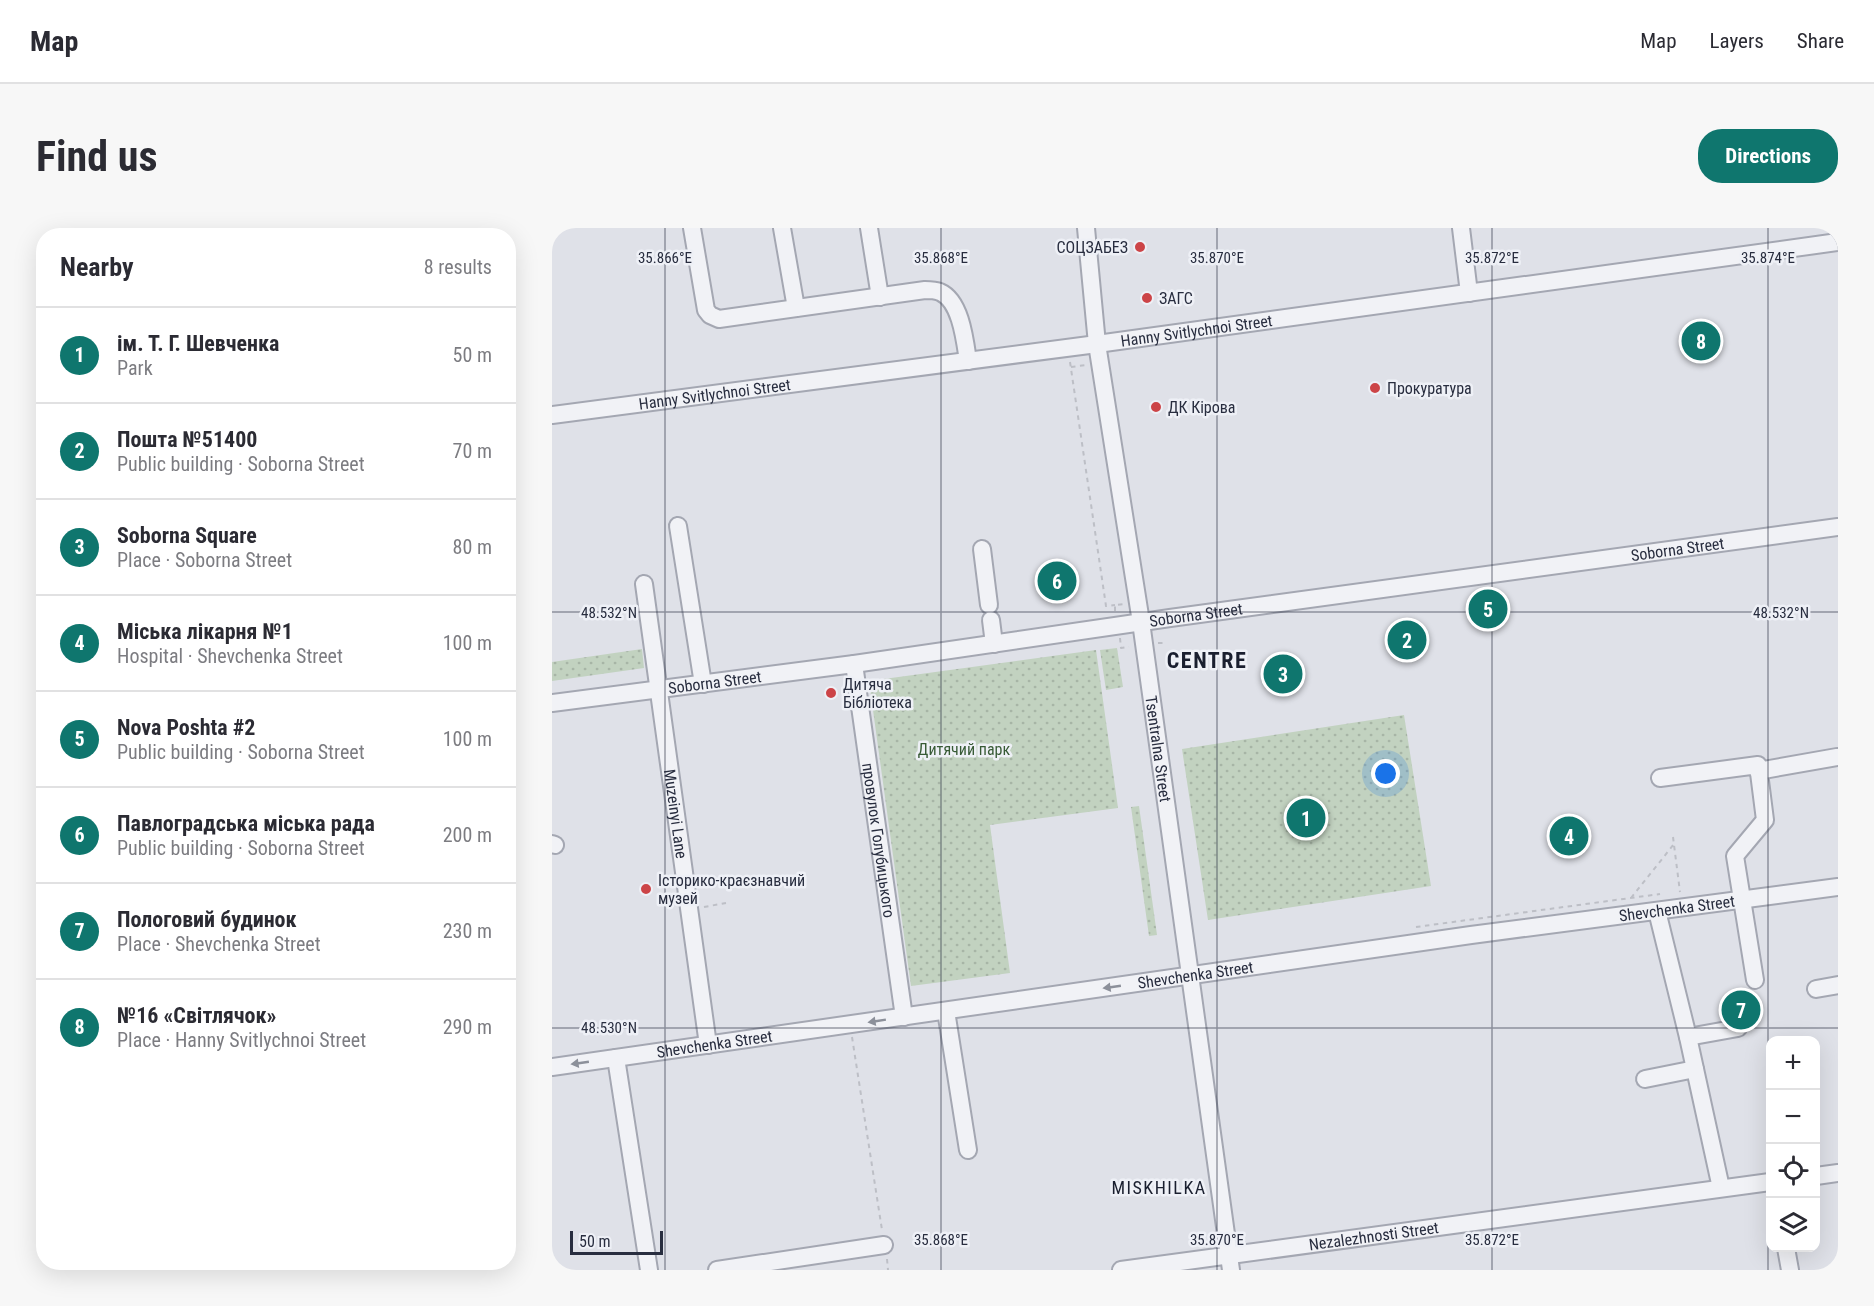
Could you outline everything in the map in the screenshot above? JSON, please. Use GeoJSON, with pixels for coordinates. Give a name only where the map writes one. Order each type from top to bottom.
{"type":"FeatureCollection","features":[{"type":"Feature","properties":{"kind":"street"},"geometry":{"type":"LineString","coordinates":[[692,228],[706,310],[710,315],[719,319],[925,290],[940,292],[946,296],[957,312],[965,338],[968,361]]}},
{"type":"Feature","properties":{"kind":"street"},"geometry":{"type":"LineString","coordinates":[[782,228],[796,308]]}},
{"type":"Feature","properties":{"kind":"street"},"geometry":{"type":"LineString","coordinates":[[869,228],[880,297]]}},
{"type":"Feature","properties":{"kind":"street","name":"Tsentralna Street"},"geometry":{"type":"LineString","coordinates":[[1086,228],[1097,344],[1141,622],[1230,1262]]}},
{"type":"Feature","properties":{"kind":"street"},"geometry":{"type":"LineString","coordinates":[[1461,228],[1469,293]]}},
{"type":"Feature","properties":{"kind":"street","name":"Hanny Svitlychnoi Street"},"geometry":{"type":"LineString","coordinates":[[552,415],[1097,344],[1838,242]]}},
{"type":"Feature","properties":{"kind":"street"},"geometry":{"type":"LineString","coordinates":[[678,526],[702,684]]}},
{"type":"Feature","properties":{"kind":"street","name":"Soborna Street"},"geometry":{"type":"LineString","coordinates":[[552,703],[854,664],[1141,622],[1838,527]]}},
{"type":"Feature","properties":{"kind":"street"},"geometry":{"type":"LineString","coordinates":[[982,549],[994,579],[990,613],[994,644]]}},
{"type":"Feature","properties":{"kind":"street","name":"Muzeinyi Lane"},"geometry":{"type":"LineString","coordinates":[[644,584],[708,1045]]}},
{"type":"Feature","properties":{"kind":"street","name":"провулок Голубицького"},"geometry":{"type":"LineString","coordinates":[[854,664],[904,1017]]}},
{"type":"Feature","properties":{"kind":"street"},"geometry":{"type":"LineString","coordinates":[[1758,771],[1837,757]]}},
{"type":"Feature","properties":{"kind":"street"},"geometry":{"type":"LineString","coordinates":[[1660,778],[1758,765],[1765,820],[1735,856],[1755,980]]}},
{"type":"Feature","properties":{"kind":"street","name":"Shevchenka Street"},"geometry":{"type":"LineString","coordinates":[[552,1067],[1471,935],[1659,903],[1741,900],[1838,887]]}},
{"type":"Feature","properties":{"kind":"street"},"geometry":{"type":"LineString","coordinates":[[1659,903],[1721,1188]]}},
{"type":"Feature","properties":{"kind":"street"},"geometry":{"type":"LineString","coordinates":[[1816,989],[1838,985]]}},
{"type":"Feature","properties":{"kind":"street"},"geometry":{"type":"LineString","coordinates":[[946,1011],[968,1150]]}},
{"type":"Feature","properties":{"kind":"street"},"geometry":{"type":"LineString","coordinates":[[1688,1037],[1738,1028]]}},
{"type":"Feature","properties":{"kind":"street"},"geometry":{"type":"LineString","coordinates":[[616,1058],[649,1270]]}},
{"type":"Feature","properties":{"kind":"street"},"geometry":{"type":"LineString","coordinates":[[1645,1079],[1695,1070]]}},
{"type":"Feature","properties":{"kind":"street"},"geometry":{"type":"LineString","coordinates":[[1820,1175],[1838,1173]]}},
{"type":"Feature","properties":{"kind":"street","name":"Nezalezhnosti Street"},"geometry":{"type":"LineString","coordinates":[[1121,1270],[1230,1262],[1766,1182]]}},
{"type":"Feature","properties":{"kind":"street"},"geometry":{"type":"LineString","coordinates":[[717,1270],[770,1266],[884,1245]]}},
{"type":"Feature","properties":{"kind":"street"},"geometry":{"type":"LineString","coordinates":[[1787,1252],[1790,1270]]}},
{"type":"Feature","properties":{"kind":"path"},"geometry":{"type":"LineString","coordinates":[[1070,360],[1106,606],[1127,604]]}},
{"type":"Feature","properties":{"kind":"path"},"geometry":{"type":"LineString","coordinates":[[1071,367],[1091,364]]}},
{"type":"Feature","properties":{"kind":"path"},"geometry":{"type":"LineString","coordinates":[[1115,605],[1116,614]]}},
{"type":"Feature","properties":{"kind":"path"},"geometry":{"type":"LineString","coordinates":[[1119,638],[1121,648],[1132,646]]}},
{"type":"Feature","properties":{"kind":"path"},"geometry":{"type":"LineString","coordinates":[[1158,643],[1167,643]]}},
{"type":"Feature","properties":{"kind":"path"},"geometry":{"type":"LineString","coordinates":[[1673,837],[1680,892]]}},
{"type":"Feature","properties":{"kind":"path"},"geometry":{"type":"LineString","coordinates":[[1630,898],[1674,844]]}},
{"type":"Feature","properties":{"kind":"path"},"geometry":{"type":"LineString","coordinates":[[1416,927],[1630,898],[1659,903]]}},
{"type":"Feature","properties":{"kind":"path"},"geometry":{"type":"LineString","coordinates":[[689,909],[726,903]]}},
{"type":"Feature","properties":{"kind":"path"},"geometry":{"type":"LineString","coordinates":[[850,1025],[888,1270]]}},
{"type":"Feature","properties":{"kind":"green space"},"geometry":{"type":"Polygon","coordinates":[[[1117,648],[1123,687],[1106,690],[1100,650],[1117,648]]]}},
{"type":"Feature","properties":{"kind":"green space"},"geometry":{"type":"Polygon","coordinates":[[[642,649],[644,668],[552,681],[552,662],[642,649]]]}},
{"type":"Feature","properties":{"kind":"green space","name":"Дитячий парк"},"geometry":{"type":"Polygon","coordinates":[[[1096,650],[1118,808],[990,825],[1010,973],[911,986],[869,681],[1096,650]]]}},
{"type":"Feature","properties":{"kind":"green space"},"geometry":{"type":"Polygon","coordinates":[[[1404,715],[1431,886],[1208,920],[1182,749],[1404,715]]]}},
{"type":"Feature","properties":{"kind":"green space"},"geometry":{"type":"Polygon","coordinates":[[[1139,806],[1157,935],[1149,936],[1131,807],[1139,806]]]}},
{"type":"Feature","properties":{"kind":"place","name":"СОЦЗАБЕЗ"},"geometry":{"type":"Point","coordinates":[1140,247]}},
{"type":"Feature","properties":{"kind":"place","name":"ЗАГС"},"geometry":{"type":"Point","coordinates":[1147,298]}},
{"type":"Feature","properties":{"kind":"place","name":"№16 «Світлячок»"},"geometry":{"type":"Point","coordinates":[1701,341]}},
{"type":"Feature","properties":{"kind":"place","name":"Прокуратура"},"geometry":{"type":"Point","coordinates":[1375,388]}},
{"type":"Feature","properties":{"kind":"place","name":"ДК Кірова"},"geometry":{"type":"Point","coordinates":[1156,407]}},
{"type":"Feature","properties":{"kind":"place","name":"Павлоградська міська рада"},"geometry":{"type":"Point","coordinates":[1057,581]}},
{"type":"Feature","properties":{"kind":"place","name":"Nova Poshta #2"},"geometry":{"type":"Point","coordinates":[1488,609]}},
{"type":"Feature","properties":{"kind":"place","name":"Пошта №51400"},"geometry":{"type":"Point","coordinates":[1407,640]}},
{"type":"Feature","properties":{"kind":"place","name":"Soborna Square"},"geometry":{"type":"Point","coordinates":[1283,674]}},
{"type":"Feature","properties":{"kind":"place","name":"Дитяча Бiблiотека"},"geometry":{"type":"Point","coordinates":[831,693]}},
{"type":"Feature","properties":{"kind":"place","name":"ім. Т. Г. Шевченка"},"geometry":{"type":"Point","coordinates":[1306,818]}},
{"type":"Feature","properties":{"kind":"place","name":"Міська лікарня №1"},"geometry":{"type":"Point","coordinates":[1569,836]}},
{"type":"Feature","properties":{"kind":"place","name":"Історико-краєзнавчий музей"},"geometry":{"type":"Point","coordinates":[646,889]}},
{"type":"Feature","properties":{"kind":"place","name":"Пологовий будинок"},"geometry":{"type":"Point","coordinates":[1741,1010]}},
{"type":"Feature","properties":{"kind":"district","name":"CENTRE"},"geometry":{"type":"Point","coordinates":[1207,660]}},
{"type":"Feature","properties":{"kind":"district","name":"MISKHILKA"},"geometry":{"type":"Point","coordinates":[1159,1188]}}]}
